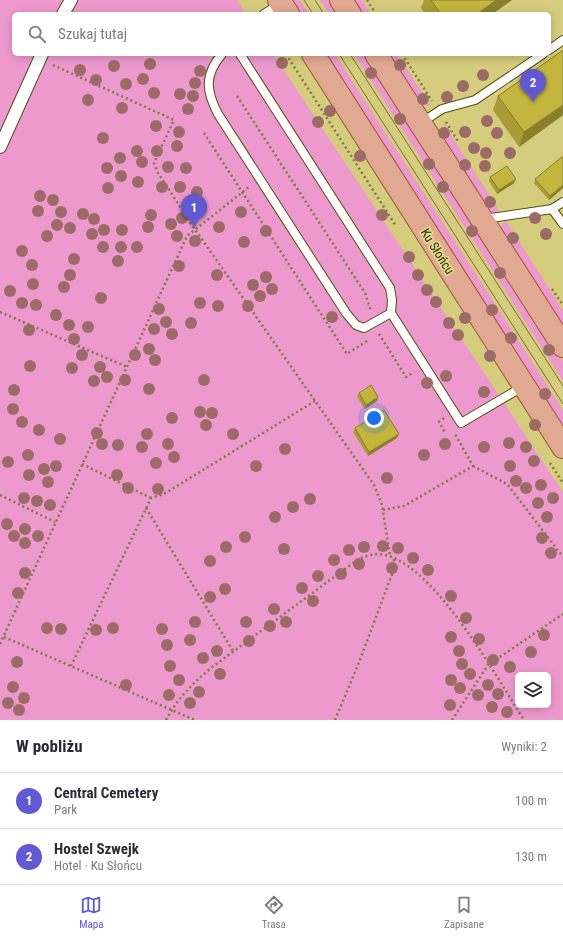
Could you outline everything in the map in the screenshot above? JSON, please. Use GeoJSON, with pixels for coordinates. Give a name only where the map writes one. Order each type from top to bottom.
{"type":"FeatureCollection","features":[{"type":"Feature","properties":{"kind":"main road"},"geometry":{"type":"LineString","coordinates":[[341,0],[349,12]]}},
{"type":"Feature","properties":{"kind":"main road","name":"Ku Słońcu"},"geometry":{"type":"LineString","coordinates":[[314,56],[563,447]]}},
{"type":"Feature","properties":{"kind":"main road"},"geometry":{"type":"LineString","coordinates":[[377,56],[563,346]]}},
{"type":"Feature","properties":{"kind":"street"},"geometry":{"type":"LineString","coordinates":[[64,12],[70,0]]}},
{"type":"Feature","properties":{"kind":"street"},"geometry":{"type":"LineString","coordinates":[[0,147],[41,57]]}},
{"type":"Feature","properties":{"kind":"lane"},"geometry":{"type":"LineString","coordinates":[[551,49],[563,40]]}},
{"type":"Feature","properties":{"kind":"lane"},"geometry":{"type":"LineString","coordinates":[[221,56],[211,71],[208,86],[210,100],[259,179],[346,313],[356,325],[364,328],[391,313]]}},
{"type":"Feature","properties":{"kind":"lane"},"geometry":{"type":"LineString","coordinates":[[241,56],[390,288],[392,300],[391,313],[461,423],[524,386]]}},
{"type":"Feature","properties":{"kind":"lane"},"geometry":{"type":"LineString","coordinates":[[420,124],[442,109],[475,100],[540,56]]}},
{"type":"Feature","properties":{"kind":"lane"},"geometry":{"type":"LineString","coordinates":[[479,216],[491,218],[552,209],[563,202]]}},
{"type":"Feature","properties":{"kind":"lane"},"geometry":{"type":"LineString","coordinates":[[552,209],[563,224]]}},
{"type":"Feature","properties":{"kind":"path"},"geometry":{"type":"LineString","coordinates":[[367,0],[375,12]]}},
{"type":"Feature","properties":{"kind":"path"},"geometry":{"type":"LineString","coordinates":[[41,57],[174,120],[154,163],[158,173],[194,228],[374,485],[383,510],[390,556]]}},
{"type":"Feature","properties":{"kind":"path"},"geometry":{"type":"LineString","coordinates":[[238,96],[365,293],[378,334]]}},
{"type":"Feature","properties":{"kind":"path"},"geometry":{"type":"LineString","coordinates":[[0,644],[187,236],[194,228],[259,179]]}},
{"type":"Feature","properties":{"kind":"path"},"geometry":{"type":"LineString","coordinates":[[0,312],[127,367]]}},
{"type":"Feature","properties":{"kind":"path"},"geometry":{"type":"LineString","coordinates":[[82,464],[151,498],[164,494],[315,401]]}},
{"type":"Feature","properties":{"kind":"path"},"geometry":{"type":"LineString","coordinates":[[444,411],[444,417],[439,422],[445,432]]}},
{"type":"Feature","properties":{"kind":"path"},"geometry":{"type":"LineString","coordinates":[[452,428],[473,466],[507,484],[563,557]]}},
{"type":"Feature","properties":{"kind":"path"},"geometry":{"type":"LineString","coordinates":[[383,510],[404,506],[473,466]]}},
{"type":"Feature","properties":{"kind":"path"},"geometry":{"type":"LineString","coordinates":[[0,495],[55,522]]}},
{"type":"Feature","properties":{"kind":"path"},"geometry":{"type":"LineString","coordinates":[[71,666],[151,498]]}},
{"type":"Feature","properties":{"kind":"path"},"geometry":{"type":"LineString","coordinates":[[146,508],[233,651]]}},
{"type":"Feature","properties":{"kind":"path"},"geometry":{"type":"LineString","coordinates":[[166,720],[171,710],[195,682],[233,651],[357,560],[368,555],[378,554],[390,556],[414,571],[443,599],[524,720]]}},
{"type":"Feature","properties":{"kind":"path"},"geometry":{"type":"LineString","coordinates":[[334,720],[358,665],[394,569],[394,559]]}},
{"type":"Feature","properties":{"kind":"path"},"geometry":{"type":"LineString","coordinates":[[452,720],[488,665],[563,614]]}},
{"type":"Feature","properties":{"kind":"path"},"geometry":{"type":"LineString","coordinates":[[4,636],[195,720]]}},
{"type":"Feature","properties":{"kind":"shaded area"},"geometry":{"type":"Polygon","coordinates":[[[0,0],[237,0],[245,12],[12,12],[12,56],[274,56],[563,492],[563,720],[0,720],[0,0]]]}},
{"type":"Feature","properties":{"kind":"shaded area"},"geometry":{"type":"Polygon","coordinates":[[[289,0],[300,0],[308,12],[297,12],[289,0]]]}},
{"type":"Feature","properties":{"kind":"shaded area"},"geometry":{"type":"Polygon","coordinates":[[[320,0],[331,0],[339,12],[328,12],[320,0]]]}},
{"type":"Feature","properties":{"kind":"shaded area"},"geometry":{"type":"Polygon","coordinates":[[[350,0],[362,0],[370,12],[358,12],[350,0]]]}},
{"type":"Feature","properties":{"kind":"shaded area"},"geometry":{"type":"Polygon","coordinates":[[[325,56],[336,56],[563,410],[563,429],[325,56]]]}},
{"type":"Feature","properties":{"kind":"shaded area"},"geometry":{"type":"Polygon","coordinates":[[[355,56],[367,56],[563,361],[563,381],[355,56]]]}},
{"type":"Feature","properties":{"kind":"shaded area"},"geometry":{"type":"Polygon","coordinates":[[[385,56],[398,56],[431,106],[420,105],[385,56]]]}},
{"type":"Feature","properties":{"kind":"shaded area"},"geometry":{"type":"Polygon","coordinates":[[[444,124],[500,212],[491,212],[486,210],[439,137],[444,124]]]}},
{"type":"Feature","properties":{"kind":"shaded area"},"geometry":{"type":"Polygon","coordinates":[[[506,221],[563,310],[563,331],[498,230],[506,221]]]}},
{"type":"Feature","properties":{"kind":"building"},"geometry":{"type":"Polygon","coordinates":[[[431,0],[496,0],[480,12],[440,12],[431,0]]]}},
{"type":"Feature","properties":{"kind":"building"},"geometry":{"type":"Polygon","coordinates":[[[563,50],[563,105],[524,132],[498,96],[563,50]]]}},
{"type":"Feature","properties":{"kind":"building"},"geometry":{"type":"Polygon","coordinates":[[[563,156],[563,185],[550,196],[535,179],[563,156]]]}},
{"type":"Feature","properties":{"kind":"building"},"geometry":{"type":"Polygon","coordinates":[[[507,166],[516,179],[499,190],[490,177],[507,166]]]}},
{"type":"Feature","properties":{"kind":"building"},"geometry":{"type":"Polygon","coordinates":[[[371,385],[378,397],[366,405],[359,393],[371,385]]]}},
{"type":"Feature","properties":{"kind":"building"},"geometry":{"type":"Polygon","coordinates":[[[384,410],[399,434],[369,452],[355,428],[384,410]]]}},
{"type":"Feature","properties":{"kind":"tram line"},"geometry":{"type":"LineString","coordinates":[[304,0],[312,12]]}},
{"type":"Feature","properties":{"kind":"tram line"},"geometry":{"type":"LineString","coordinates":[[315,0],[323,12]]}},
{"type":"Feature","properties":{"kind":"tram line"},"geometry":{"type":"LineString","coordinates":[[340,56],[563,404]]}},
{"type":"Feature","properties":{"kind":"tram line"},"geometry":{"type":"LineString","coordinates":[[351,56],[563,386]]}},
{"type":"Feature","properties":{"kind":"place","name":"Hostel Szwejk"},"geometry":{"type":"Point","coordinates":[533,102]}},
{"type":"Feature","properties":{"kind":"place","name":"Central Cemetery"},"geometry":{"type":"Point","coordinates":[194,227]}}]}
